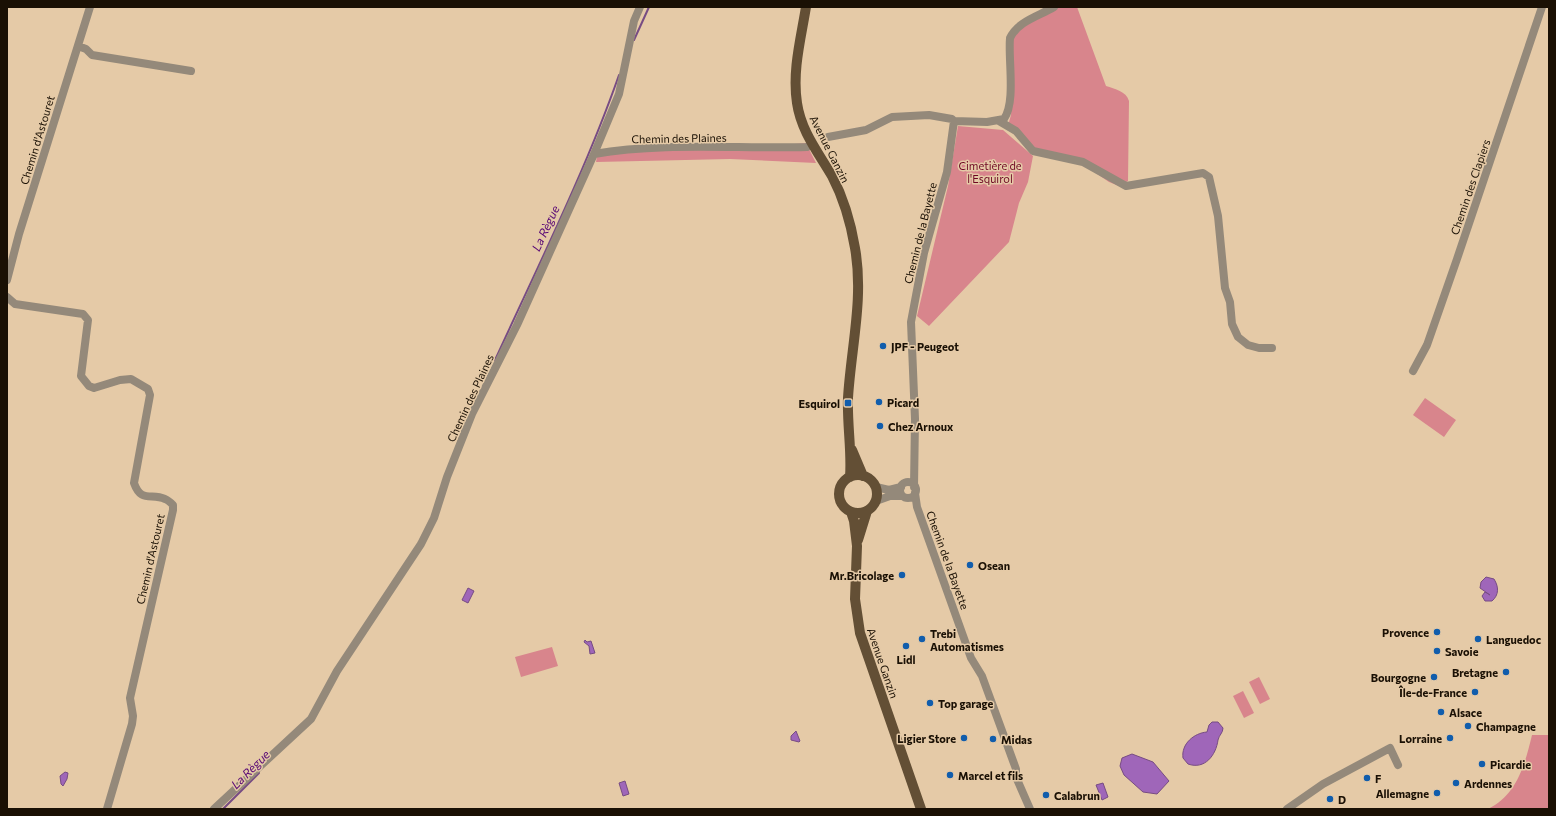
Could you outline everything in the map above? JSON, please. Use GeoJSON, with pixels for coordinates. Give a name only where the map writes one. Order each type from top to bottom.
{"type":"FeatureCollection","features":[{"type":"Feature","properties":{"kind":"main road","name":"Avenue Ganzin"},"geometry":{"type":"LineString","coordinates":[[806,7],[796,79],[796,93],[800,120],[812,144],[832,177],[842,201],[852,234],[858,267],[858,307],[848,403],[850,477]]}},
{"type":"Feature","properties":{"kind":"main road","name":"Avenue Ganzin"},"geometry":{"type":"LineString","coordinates":[[850,443],[863,476]]}},
{"type":"Feature","properties":{"kind":"main road"},"geometry":{"type":"LineString","coordinates":[[863,476],[873,482],[876,487],[876,501],[867,511],[862,513],[851,512],[842,504],[839,496],[841,486],[850,477],[863,476]]}},
{"type":"Feature","properties":{"kind":"main road","name":"Avenue Ganzin"},"geometry":{"type":"LineString","coordinates":[[857,546],[867,511]]}},
{"type":"Feature","properties":{"kind":"main road","name":"Avenue Ganzin"},"geometry":{"type":"LineString","coordinates":[[851,512],[854,521],[857,546],[855,599],[856,616],[860,633],[913,782],[921,809]]}},
{"type":"Feature","properties":{"kind":"main road","name":"Avenue Ganzin"},"geometry":{"type":"LineString","coordinates":[[913,782],[925,809]]}},
{"type":"Feature","properties":{"kind":"street","name":"Chemin d'Astouret"},"geometry":{"type":"LineString","coordinates":[[7,280],[19,234],[90,7]]}},
{"type":"Feature","properties":{"kind":"street"},"geometry":{"type":"LineString","coordinates":[[594,154],[619,94],[634,21],[640,7]]}},
{"type":"Feature","properties":{"kind":"street"},"geometry":{"type":"LineString","coordinates":[[828,138],[866,130],[892,118],[929,115],[952,119],[954,122],[999,121],[1004,119],[1008,113],[1009,45],[1013,31],[1020,25],[1054,7]]}},
{"type":"Feature","properties":{"kind":"street","name":"Chemin des Clapiers"},"geometry":{"type":"LineString","coordinates":[[1414,371],[1427,345],[1542,7]]}},
{"type":"Feature","properties":{"kind":"street"},"geometry":{"type":"LineString","coordinates":[[78,46],[86,49],[92,55],[191,70]]}},
{"type":"Feature","properties":{"kind":"street"},"geometry":{"type":"LineString","coordinates":[[999,121],[1016,131],[1033,151],[1083,162],[1126,186],[1203,173],[1209,177],[1218,216],[1225,288],[1231,307],[1232,324],[1238,337],[1248,345],[1258,348],[1272,348]]}},
{"type":"Feature","properties":{"kind":"street","name":"Chemin de la Bayette"},"geometry":{"type":"LineString","coordinates":[[954,122],[947,172],[924,253],[912,322],[915,471],[908,490],[917,507],[971,658],[982,676],[1016,769],[1016,777],[1030,809]]}},
{"type":"Feature","properties":{"kind":"street","name":"Chemin des Plaines"},"geometry":{"type":"LineString","coordinates":[[214,809],[311,719],[337,671],[425,538],[434,518],[447,477],[472,414],[517,325],[594,154],[710,146],[761,148],[807,147],[812,144]]}},
{"type":"Feature","properties":{"kind":"street","name":"Chemin d'Astouret"},"geometry":{"type":"LineString","coordinates":[[7,297],[15,304],[83,314],[88,320],[81,376],[89,386],[94,388],[120,380],[131,379],[148,389],[150,395],[134,483],[137,490],[142,495],[165,499],[173,505],[130,698],[133,716],[132,724],[107,809]]}},
{"type":"Feature","properties":{"kind":"street"},"geometry":{"type":"LineString","coordinates":[[876,487],[889,490],[908,490]]}},
{"type":"Feature","properties":{"kind":"street"},"geometry":{"type":"LineString","coordinates":[[876,501],[908,490]]}},
{"type":"Feature","properties":{"kind":"street"},"geometry":{"type":"LineString","coordinates":[[1287,809],[1323,784],[1390,748],[1398,765]]}},
{"type":"Feature","properties":{"kind":"green space"},"geometry":{"type":"Polygon","coordinates":[[[1059,7],[1077,7],[1106,86],[1116,89],[1128,98],[1128,181],[1119,186],[1109,182],[1081,163],[1042,155],[1007,129],[1011,115],[1013,38],[1023,24],[1059,7]]]}},
{"type":"Feature","properties":{"kind":"green space","name":"Cimetière de l'Esquirol"},"geometry":{"type":"Polygon","coordinates":[[[958,126],[1003,130],[1033,156],[1028,182],[1019,203],[1009,242],[929,326],[917,316],[948,186],[958,126]]]}},
{"type":"Feature","properties":{"kind":"green space"},"geometry":{"type":"Polygon","coordinates":[[[806,143],[816,163],[730,159],[596,162],[598,151],[758,147],[806,143]]]}},
{"type":"Feature","properties":{"kind":"green space"},"geometry":{"type":"Polygon","coordinates":[[[1425,398],[1456,420],[1444,437],[1413,415],[1425,398]]]}},
{"type":"Feature","properties":{"kind":"green space"},"geometry":{"type":"Polygon","coordinates":[[[552,647],[558,666],[521,677],[515,657],[552,647]]]}},
{"type":"Feature","properties":{"kind":"green space"},"geometry":{"type":"Polygon","coordinates":[[[1259,677],[1270,699],[1260,704],[1249,682],[1259,677]]]}},
{"type":"Feature","properties":{"kind":"green space"},"geometry":{"type":"Polygon","coordinates":[[[1243,691],[1254,713],[1244,718],[1233,696],[1243,691]]]}},
{"type":"Feature","properties":{"kind":"green space"},"geometry":{"type":"Polygon","coordinates":[[[1532,735],[1549,735],[1549,809],[1488,809],[1506,796],[1513,787],[1523,767],[1532,735]]]}},
{"type":"Feature","properties":{"kind":"shaded area"},"geometry":{"type":"Polygon","coordinates":[[[1486,577],[1494,579],[1497,585],[1498,591],[1492,601],[1485,601],[1482,596],[1485,592],[1490,595],[1480,588],[1481,582],[1486,577]]]}},
{"type":"Feature","properties":{"kind":"shaded area"},"geometry":{"type":"Polygon","coordinates":[[[468,588],[474,591],[468,603],[462,600],[468,588]]]}},
{"type":"Feature","properties":{"kind":"shaded area"},"geometry":{"type":"Polygon","coordinates":[[[585,640],[587,642],[591,641],[595,653],[590,654],[589,646],[584,642],[585,640]]]}},
{"type":"Feature","properties":{"kind":"shaded area"},"geometry":{"type":"Polygon","coordinates":[[[1212,722],[1218,722],[1223,728],[1215,751],[1209,760],[1200,765],[1188,764],[1183,758],[1186,744],[1193,737],[1207,732],[1209,725],[1212,722]]]}},
{"type":"Feature","properties":{"kind":"shaded area"},"geometry":{"type":"Polygon","coordinates":[[[796,731],[800,741],[799,742],[791,740],[791,736],[796,731]]]}},
{"type":"Feature","properties":{"kind":"shaded area"},"geometry":{"type":"Polygon","coordinates":[[[1132,754],[1153,762],[1169,781],[1157,794],[1143,792],[1124,775],[1120,766],[1122,758],[1132,754]]]}},
{"type":"Feature","properties":{"kind":"shaded area"},"geometry":{"type":"Polygon","coordinates":[[[65,772],[68,773],[67,779],[63,786],[61,784],[60,776],[65,772]]]}},
{"type":"Feature","properties":{"kind":"shaded area"},"geometry":{"type":"Polygon","coordinates":[[[625,781],[629,794],[623,796],[619,783],[625,781]]]}},
{"type":"Feature","properties":{"kind":"shaded area"},"geometry":{"type":"Polygon","coordinates":[[[1103,783],[1108,797],[1102,800],[1096,785],[1103,783]]]}},
{"type":"Feature","properties":{"kind":"waterway","name":"La Règue"},"geometry":{"type":"LineString","coordinates":[[634,40],[649,7]]}},
{"type":"Feature","properties":{"kind":"waterway","name":"La Règue"},"geometry":{"type":"LineString","coordinates":[[495,360],[576,183],[606,111],[619,75]]}},
{"type":"Feature","properties":{"kind":"waterway","name":"La Règue"},"geometry":{"type":"LineString","coordinates":[[223,809],[259,773]]}},
{"type":"Feature","properties":{"kind":"place","name":"JPF - Peugeot"},"geometry":{"type":"Point","coordinates":[883,346]}},
{"type":"Feature","properties":{"kind":"place","name":"Picard"},"geometry":{"type":"Point","coordinates":[879,402]}},
{"type":"Feature","properties":{"kind":"place","name":"Esquirol"},"geometry":{"type":"Point","coordinates":[848,403]}},
{"type":"Feature","properties":{"kind":"place","name":"Chez Arnoux"},"geometry":{"type":"Point","coordinates":[880,426]}},
{"type":"Feature","properties":{"kind":"place","name":"Osean"},"geometry":{"type":"Point","coordinates":[970,565]}},
{"type":"Feature","properties":{"kind":"place","name":"Mr.Bricolage"},"geometry":{"type":"Point","coordinates":[902,575]}},
{"type":"Feature","properties":{"kind":"place","name":"Provence"},"geometry":{"type":"Point","coordinates":[1437,632]}},
{"type":"Feature","properties":{"kind":"place","name":"Trebi Automatismes"},"geometry":{"type":"Point","coordinates":[922,639]}},
{"type":"Feature","properties":{"kind":"place","name":"Languedoc"},"geometry":{"type":"Point","coordinates":[1478,639]}},
{"type":"Feature","properties":{"kind":"place","name":"Lidl"},"geometry":{"type":"Point","coordinates":[906,646]}},
{"type":"Feature","properties":{"kind":"place","name":"Savoie"},"geometry":{"type":"Point","coordinates":[1437,651]}},
{"type":"Feature","properties":{"kind":"place","name":"Bretagne"},"geometry":{"type":"Point","coordinates":[1506,672]}},
{"type":"Feature","properties":{"kind":"place","name":"Bourgogne"},"geometry":{"type":"Point","coordinates":[1434,677]}},
{"type":"Feature","properties":{"kind":"place","name":"Île-de-France"},"geometry":{"type":"Point","coordinates":[1475,692]}},
{"type":"Feature","properties":{"kind":"place","name":"Top garage"},"geometry":{"type":"Point","coordinates":[930,703]}},
{"type":"Feature","properties":{"kind":"place","name":"Alsace"},"geometry":{"type":"Point","coordinates":[1441,712]}},
{"type":"Feature","properties":{"kind":"place","name":"Champagne"},"geometry":{"type":"Point","coordinates":[1468,726]}},
{"type":"Feature","properties":{"kind":"place","name":"Ligier Store"},"geometry":{"type":"Point","coordinates":[964,738]}},
{"type":"Feature","properties":{"kind":"place","name":"Lorraine"},"geometry":{"type":"Point","coordinates":[1450,738]}},
{"type":"Feature","properties":{"kind":"place","name":"Midas"},"geometry":{"type":"Point","coordinates":[993,739]}},
{"type":"Feature","properties":{"kind":"place","name":"Picardie"},"geometry":{"type":"Point","coordinates":[1482,764]}},
{"type":"Feature","properties":{"kind":"place","name":"Marcel et fils"},"geometry":{"type":"Point","coordinates":[950,775]}},
{"type":"Feature","properties":{"kind":"place","name":"F"},"geometry":{"type":"Point","coordinates":[1367,778]}},
{"type":"Feature","properties":{"kind":"place","name":"Ardennes"},"geometry":{"type":"Point","coordinates":[1456,783]}},
{"type":"Feature","properties":{"kind":"place","name":"Allemagne"},"geometry":{"type":"Point","coordinates":[1437,793]}},
{"type":"Feature","properties":{"kind":"place","name":"Calabrun"},"geometry":{"type":"Point","coordinates":[1046,795]}},
{"type":"Feature","properties":{"kind":"place","name":"D"},"geometry":{"type":"Point","coordinates":[1330,799]}}]}
